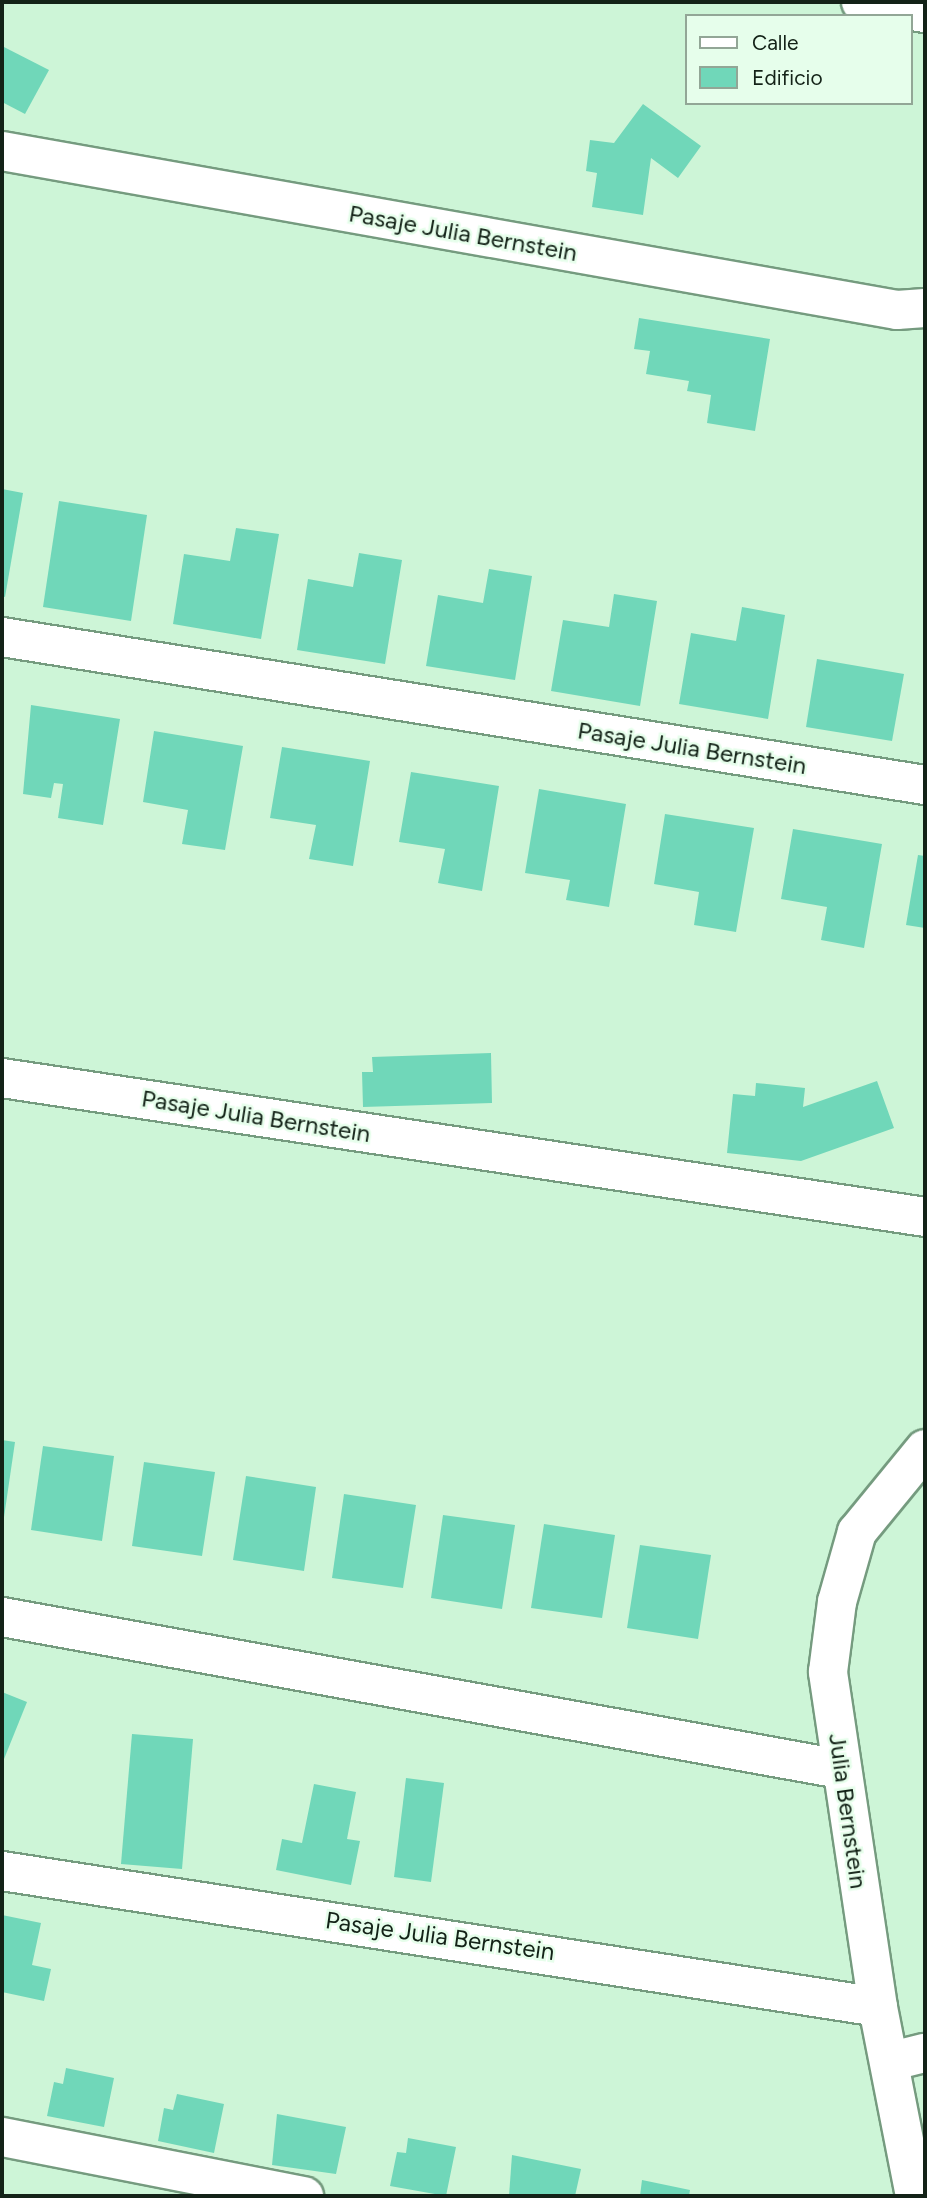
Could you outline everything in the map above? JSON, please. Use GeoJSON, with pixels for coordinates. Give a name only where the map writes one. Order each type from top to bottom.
{"type":"FeatureCollection","features":[{"type":"Feature","properties":{"kind":"street"},"geometry":{"type":"LineString","coordinates":[[861,2],[925,13]]}},
{"type":"Feature","properties":{"kind":"street","name":"Pasaje Julia Bernstein"},"geometry":{"type":"LineString","coordinates":[[2,151],[897,310],[925,308]]}},
{"type":"Feature","properties":{"kind":"street","name":"Pasaje Julia Bernstein"},"geometry":{"type":"LineString","coordinates":[[2,636],[925,785]]}},
{"type":"Feature","properties":{"kind":"street","name":"Pasaje Julia Bernstein"},"geometry":{"type":"LineString","coordinates":[[2,1078],[925,1217]]}},
{"type":"Feature","properties":{"kind":"street","name":"Julia Bernstein"},"geometry":{"type":"LineString","coordinates":[[915,2196],[908,2057],[878,2007],[840,1769],[828,1672],[837,1602],[856,1532],[925,1449]]}},
{"type":"Feature","properties":{"kind":"street"},"geometry":{"type":"LineString","coordinates":[[2,1617],[840,1769]]}},
{"type":"Feature","properties":{"kind":"street","name":"Pasaje Julia Bernstein"},"geometry":{"type":"LineString","coordinates":[[2,1871],[807,1991],[878,2007]]}},
{"type":"Feature","properties":{"kind":"street"},"geometry":{"type":"LineString","coordinates":[[2,2137],[304,2196]]}},
{"type":"Feature","properties":{"kind":"building"},"geometry":{"type":"Polygon","coordinates":[[[2,46],[49,70],[25,114],[2,102],[2,46]]]}},
{"type":"Feature","properties":{"kind":"building"},"geometry":{"type":"Polygon","coordinates":[[[643,104],[701,146],[678,178],[651,158],[643,215],[592,207],[597,173],[586,171],[590,140],[614,143],[643,104]]]}},
{"type":"Feature","properties":{"kind":"building"},"geometry":{"type":"Polygon","coordinates":[[[639,318],[770,339],[755,431],[707,423],[711,395],[687,391],[689,381],[646,374],[650,351],[634,349],[639,318]]]}},
{"type":"Feature","properties":{"kind":"building"},"geometry":{"type":"Polygon","coordinates":[[[2,489],[23,493],[5,597],[2,596],[2,489]]]}},
{"type":"Feature","properties":{"kind":"building"},"geometry":{"type":"Polygon","coordinates":[[[59,501],[147,515],[131,621],[43,607],[59,501]]]}},
{"type":"Feature","properties":{"kind":"building"},"geometry":{"type":"Polygon","coordinates":[[[236,528],[279,534],[261,639],[173,624],[184,554],[230,561],[236,528]]]}},
{"type":"Feature","properties":{"kind":"building"},"geometry":{"type":"Polygon","coordinates":[[[359,553],[402,560],[385,664],[297,650],[308,579],[353,587],[359,553]]]}},
{"type":"Feature","properties":{"kind":"building"},"geometry":{"type":"Polygon","coordinates":[[[489,569],[532,576],[515,680],[426,666],[438,595],[483,603],[489,569]]]}},
{"type":"Feature","properties":{"kind":"building"},"geometry":{"type":"Polygon","coordinates":[[[614,594],[657,601],[640,706],[551,691],[563,620],[609,627],[614,594]]]}},
{"type":"Feature","properties":{"kind":"building"},"geometry":{"type":"Polygon","coordinates":[[[742,607],[785,615],[768,719],[679,704],[691,633],[736,641],[742,607]]]}},
{"type":"Feature","properties":{"kind":"building"},"geometry":{"type":"Polygon","coordinates":[[[817,659],[904,674],[892,741],[806,727],[817,659]]]}},
{"type":"Feature","properties":{"kind":"building"},"geometry":{"type":"Polygon","coordinates":[[[31,705],[120,719],[103,825],[58,818],[63,784],[54,783],[51,798],[23,794],[31,705]]]}},
{"type":"Feature","properties":{"kind":"building"},"geometry":{"type":"Polygon","coordinates":[[[154,731],[243,746],[225,850],[182,844],[188,810],[143,802],[154,731]]]}},
{"type":"Feature","properties":{"kind":"building"},"geometry":{"type":"Polygon","coordinates":[[[282,747],[370,761],[353,866],[309,859],[316,825],[270,818],[282,747]]]}},
{"type":"Feature","properties":{"kind":"building"},"geometry":{"type":"Polygon","coordinates":[[[411,772],[499,786],[482,891],[438,883],[445,849],[399,842],[411,772]]]}},
{"type":"Feature","properties":{"kind":"building"},"geometry":{"type":"Polygon","coordinates":[[[539,789],[626,804],[609,907],[566,900],[570,880],[525,873],[539,789]]]}},
{"type":"Feature","properties":{"kind":"building"},"geometry":{"type":"Polygon","coordinates":[[[665,814],[754,828],[736,932],[694,925],[699,892],[654,884],[665,814]]]}},
{"type":"Feature","properties":{"kind":"building"},"geometry":{"type":"Polygon","coordinates":[[[793,829],[882,844],[864,948],[821,940],[827,907],[781,899],[793,829]]]}},
{"type":"Feature","properties":{"kind":"building"},"geometry":{"type":"Polygon","coordinates":[[[918,855],[925,856],[925,928],[906,925],[918,855]]]}},
{"type":"Feature","properties":{"kind":"building"},"geometry":{"type":"Polygon","coordinates":[[[491,1053],[492,1103],[363,1107],[362,1072],[373,1072],[372,1057],[491,1053]]]}},
{"type":"Feature","properties":{"kind":"building"},"geometry":{"type":"Polygon","coordinates":[[[877,1081],[894,1128],[801,1161],[727,1153],[733,1094],[755,1096],[756,1083],[805,1088],[803,1107],[877,1081]]]}},
{"type":"Feature","properties":{"kind":"building"},"geometry":{"type":"Polygon","coordinates":[[[2,1440],[15,1442],[3,1524],[2,1524],[2,1440]]]}},
{"type":"Feature","properties":{"kind":"building"},"geometry":{"type":"Polygon","coordinates":[[[43,1446],[114,1456],[102,1541],[31,1530],[43,1446]]]}},
{"type":"Feature","properties":{"kind":"building"},"geometry":{"type":"Polygon","coordinates":[[[144,1462],[215,1472],[202,1556],[132,1546],[144,1462]]]}},
{"type":"Feature","properties":{"kind":"building"},"geometry":{"type":"Polygon","coordinates":[[[246,1476],[316,1487],[304,1571],[233,1560],[246,1476]]]}},
{"type":"Feature","properties":{"kind":"building"},"geometry":{"type":"Polygon","coordinates":[[[344,1494],[416,1505],[403,1588],[332,1578],[344,1494]]]}},
{"type":"Feature","properties":{"kind":"building"},"geometry":{"type":"Polygon","coordinates":[[[443,1515],[515,1525],[502,1609],[431,1598],[443,1515]]]}},
{"type":"Feature","properties":{"kind":"building"},"geometry":{"type":"Polygon","coordinates":[[[544,1524],[615,1535],[602,1618],[531,1608],[544,1524]]]}},
{"type":"Feature","properties":{"kind":"building"},"geometry":{"type":"Polygon","coordinates":[[[640,1545],[711,1555],[698,1639],[627,1628],[640,1545]]]}},
{"type":"Feature","properties":{"kind":"building"},"geometry":{"type":"Polygon","coordinates":[[[2,1692],[27,1702],[2,1764],[2,1692]]]}},
{"type":"Feature","properties":{"kind":"building"},"geometry":{"type":"Polygon","coordinates":[[[132,1734],[193,1739],[182,1869],[121,1864],[132,1734]]]}},
{"type":"Feature","properties":{"kind":"building"},"geometry":{"type":"Polygon","coordinates":[[[406,1778],[444,1783],[431,1882],[394,1877],[406,1778]]]}},
{"type":"Feature","properties":{"kind":"building"},"geometry":{"type":"Polygon","coordinates":[[[314,1784],[356,1792],[347,1839],[360,1841],[351,1885],[276,1870],[282,1839],[302,1843],[314,1784]]]}},
{"type":"Feature","properties":{"kind":"building"},"geometry":{"type":"Polygon","coordinates":[[[2,1915],[41,1923],[32,1965],[51,1969],[44,2001],[2,1992],[2,1915]]]}},
{"type":"Feature","properties":{"kind":"building"},"geometry":{"type":"Polygon","coordinates":[[[66,2068],[114,2078],[104,2127],[47,2116],[54,2082],[63,2084],[66,2068]]]}},
{"type":"Feature","properties":{"kind":"building"},"geometry":{"type":"Polygon","coordinates":[[[177,2094],[224,2104],[214,2153],[158,2141],[164,2108],[173,2110],[177,2094]]]}},
{"type":"Feature","properties":{"kind":"building"},"geometry":{"type":"Polygon","coordinates":[[[277,2114],[346,2127],[336,2174],[272,2165],[277,2114]]]}},
{"type":"Feature","properties":{"kind":"building"},"geometry":{"type":"Polygon","coordinates":[[[408,2138],[456,2147],[446,2196],[390,2186],[397,2152],[406,2153],[408,2138]]]}},
{"type":"Feature","properties":{"kind":"building"},"geometry":{"type":"Polygon","coordinates":[[[512,2155],[581,2169],[575,2196],[509,2196],[512,2155]]]}},
{"type":"Feature","properties":{"kind":"building"},"geometry":{"type":"Polygon","coordinates":[[[642,2180],[690,2190],[689,2196],[640,2196],[642,2180]]]}}]}
